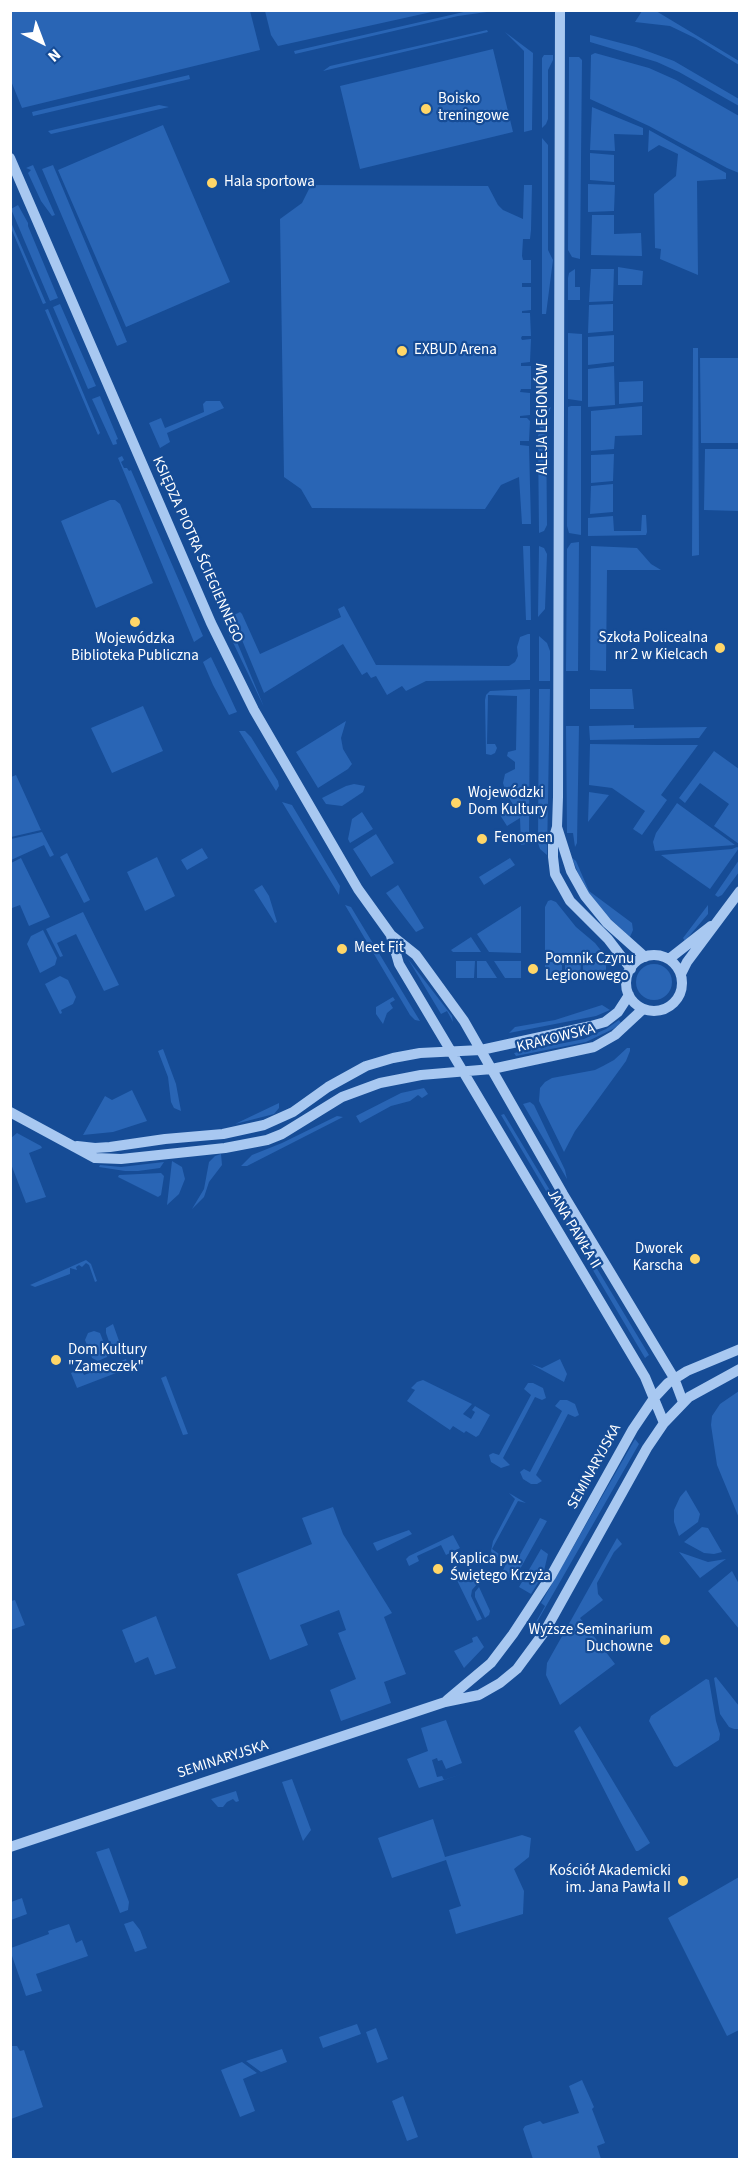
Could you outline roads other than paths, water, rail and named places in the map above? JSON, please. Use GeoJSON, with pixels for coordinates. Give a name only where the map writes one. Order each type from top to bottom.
{"type":"FeatureCollection","features":[{"type":"Feature","properties":{"kind":"street","name":"ALEJA LEGIONÓW"},"geometry":{"type":"LineString","coordinates":[[560,10],[557,827],[553,840],[553,857],[555,874],[577,910],[608,939],[631,969]]}},
{"type":"Feature","properties":{"kind":"street","name":"KSIĘDZA PIOTRA ŚCIEGIENNEGO"},"geometry":{"type":"LineString","coordinates":[[10,158],[179,549],[256,715],[358,889],[391,935],[416,955],[459,1014],[492,1069]]}},
{"type":"Feature","properties":{"kind":"street","name":"ALEJA LEGIONÓW"},"geometry":{"type":"LineString","coordinates":[[557,827],[571,871],[585,897],[607,923],[645,957]]}},
{"type":"Feature","properties":{"kind":"street"},"geometry":{"type":"LineString","coordinates":[[681,974],[669,959],[654,955],[645,957],[637,961],[627,977],[629,995],[643,1009],[658,1011],[673,1004],[682,989],[681,974],[687,962],[740,891]]}},
{"type":"Feature","properties":{"kind":"street"},"geometry":{"type":"LineString","coordinates":[[669,959],[717,921]]}},
{"type":"Feature","properties":{"kind":"street","name":"KSIĘDZA PIOTRA ŚCIEGIENNEGO"},"geometry":{"type":"LineString","coordinates":[[391,935],[399,964],[451,1052]]}},
{"type":"Feature","properties":{"kind":"street","name":"KRAKOWSKA"},"geometry":{"type":"LineString","coordinates":[[67,1143],[95,1148],[236,1132],[274,1122],[293,1112],[334,1083],[366,1066],[409,1055],[481,1050],[605,1022],[618,1012],[629,995]]}},
{"type":"Feature","properties":{"kind":"street","name":"KRAKOWSKA"},"geometry":{"type":"LineString","coordinates":[[10,1112],[88,1155],[103,1159],[195,1152],[253,1143],[282,1134],[342,1097],[380,1083],[421,1075],[492,1069],[594,1047],[615,1035],[643,1009]]}},
{"type":"Feature","properties":{"kind":"street","name":"JANA PAWŁA II"},"geometry":{"type":"LineString","coordinates":[[451,1052],[645,1377],[664,1423]]}},
{"type":"Feature","properties":{"kind":"street","name":"JANA PAWŁA II"},"geometry":{"type":"LineString","coordinates":[[492,1069],[563,1194],[674,1378],[683,1402]]}},
{"type":"Feature","properties":{"kind":"street","name":"SEMINARYJSKA"},"geometry":{"type":"LineString","coordinates":[[445,1702],[486,1669],[513,1634],[546,1584],[633,1429],[663,1387],[698,1365],[740,1349]]}},
{"type":"Feature","properties":{"kind":"street","name":"SEMINARYJSKA"},"geometry":{"type":"LineString","coordinates":[[10,1847],[445,1702],[485,1693],[508,1677],[545,1631],[647,1448],[664,1423],[683,1402],[740,1369]]}},
{"type":"Feature","properties":{"kind":"place","name":"Boisko treningowe"},"geometry":{"type":"Point","coordinates":[426,109]}},
{"type":"Feature","properties":{"kind":"place","name":"Hala sportowa"},"geometry":{"type":"Point","coordinates":[212,183]}},
{"type":"Feature","properties":{"kind":"place","name":"EXBUD Arena"},"geometry":{"type":"Point","coordinates":[402,351]}},
{"type":"Feature","properties":{"kind":"place","name":"Wojewódzka Biblioteka Publiczna"},"geometry":{"type":"Point","coordinates":[135,622]}},
{"type":"Feature","properties":{"kind":"place","name":"Szkoła Policealna nr 2 w Kielcach"},"geometry":{"type":"Point","coordinates":[720,648]}},
{"type":"Feature","properties":{"kind":"place","name":"Wojewódzki Dom Kultury"},"geometry":{"type":"Point","coordinates":[456,803]}},
{"type":"Feature","properties":{"kind":"place","name":"Fenomen"},"geometry":{"type":"Point","coordinates":[482,839]}},
{"type":"Feature","properties":{"kind":"place","name":"Meet Fit"},"geometry":{"type":"Point","coordinates":[342,949]}},
{"type":"Feature","properties":{"kind":"place","name":"Pomnik Czynu Legionowego"},"geometry":{"type":"Point","coordinates":[533,969]}},
{"type":"Feature","properties":{"kind":"place","name":"Dworek Karscha"},"geometry":{"type":"Point","coordinates":[695,1259]}},
{"type":"Feature","properties":{"kind":"place","name":"Dom Kultury \"Zameczek\""},"geometry":{"type":"Point","coordinates":[56,1360]}},
{"type":"Feature","properties":{"kind":"place","name":"Kaplica pw. Świętego Krzyża"},"geometry":{"type":"Point","coordinates":[438,1569]}},
{"type":"Feature","properties":{"kind":"place","name":"Wyższe Seminarium Duchowne"},"geometry":{"type":"Point","coordinates":[665,1640]}},
{"type":"Feature","properties":{"kind":"place","name":"Kościół Akademicki im. Jana Pawła II"},"geometry":{"type":"Point","coordinates":[683,1881]}}]}
